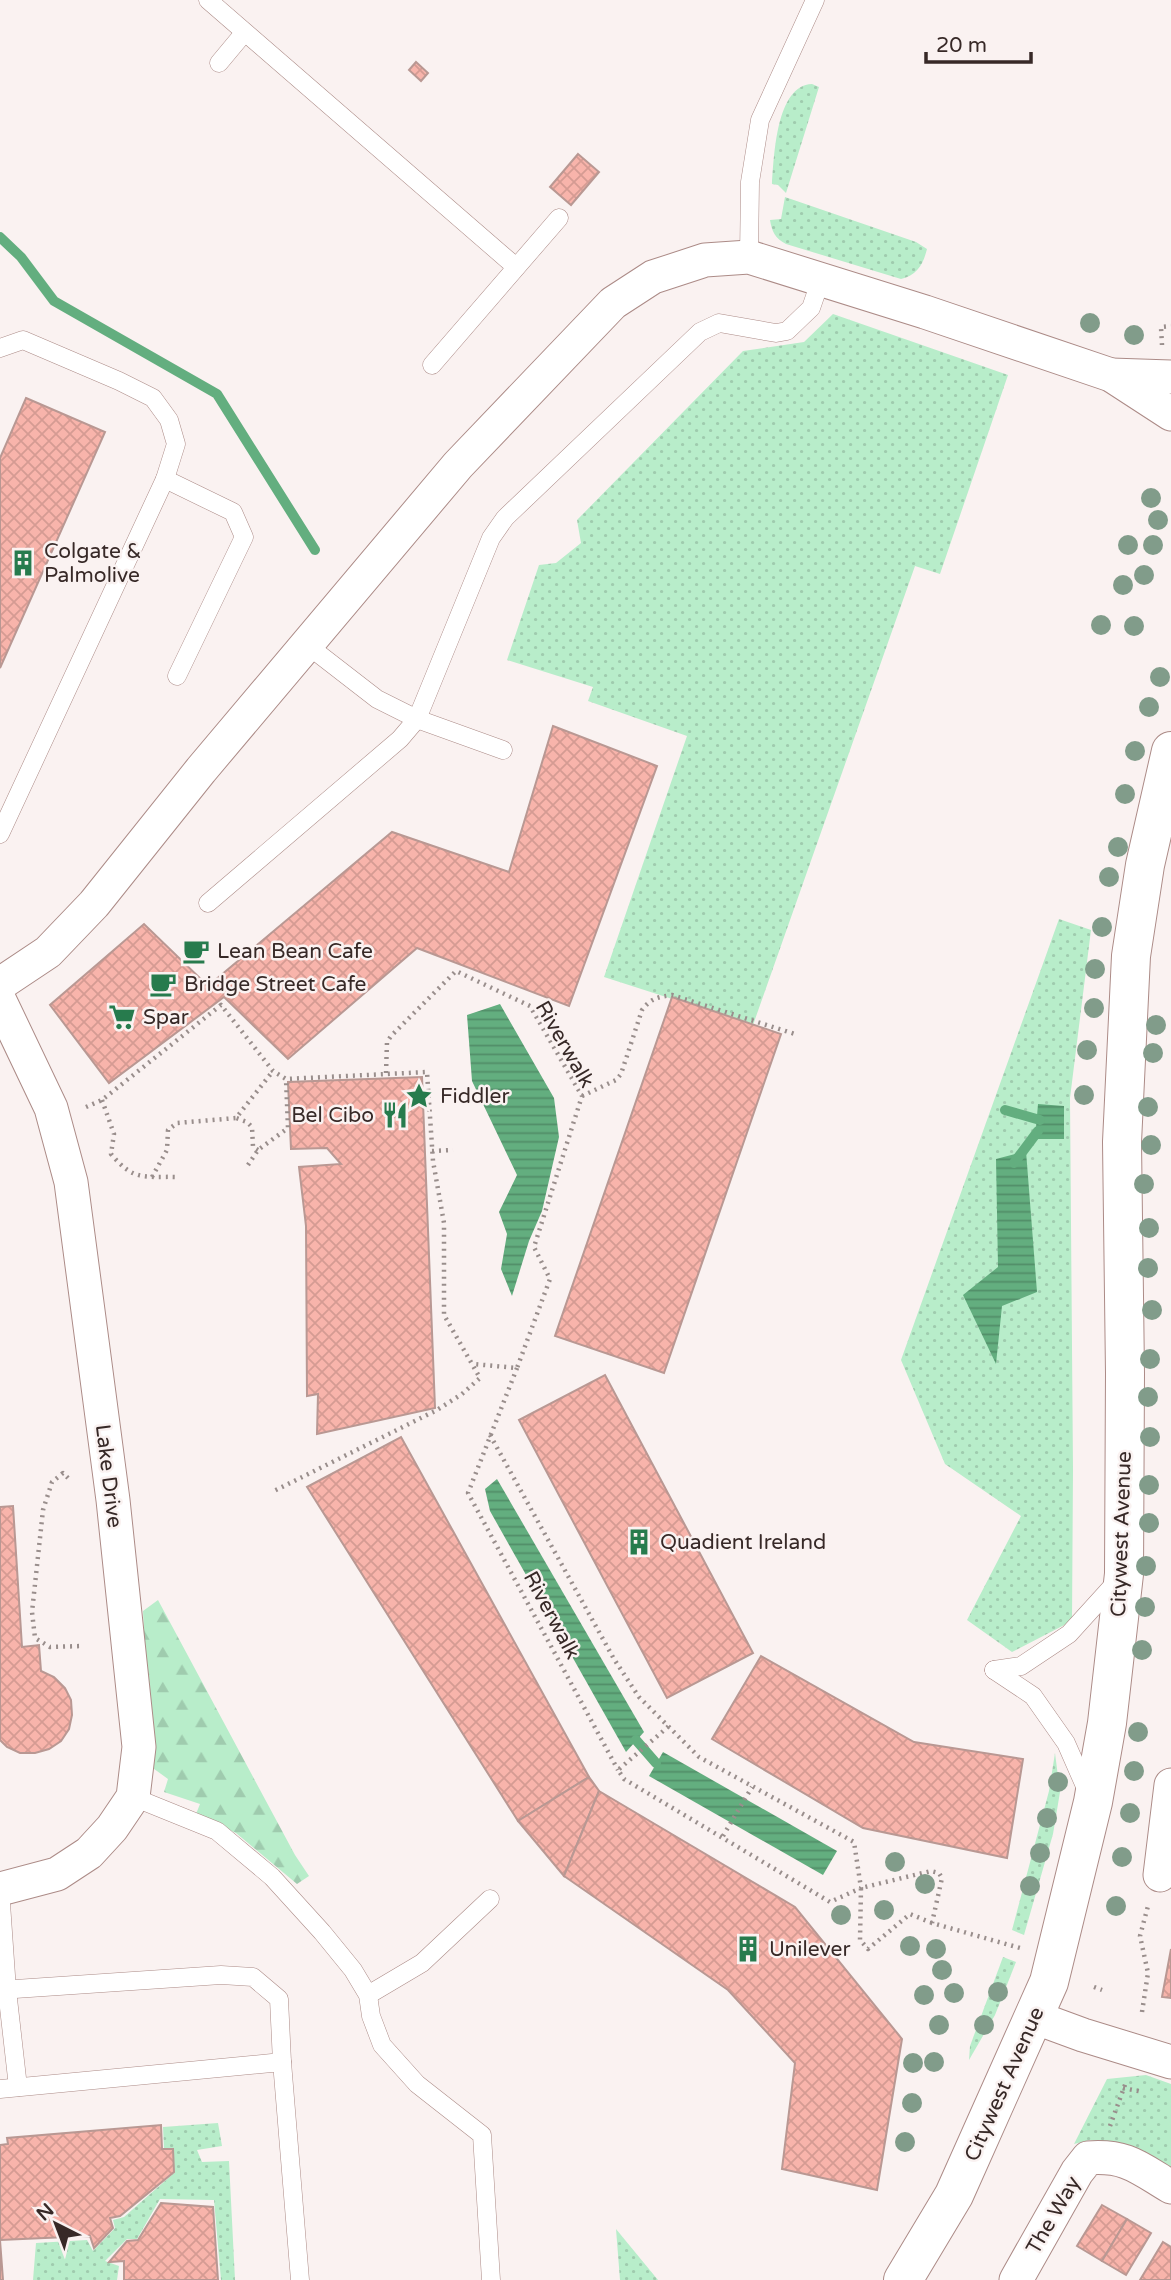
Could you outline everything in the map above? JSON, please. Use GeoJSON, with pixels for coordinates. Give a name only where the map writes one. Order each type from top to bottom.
{"type":"FeatureCollection","features":[{"type":"Feature","properties":{"kind":"main road","name":"Citywest Avenue"},"geometry":{"type":"LineString","coordinates":[[903,2280],[954,2195],[1049,1982],[1093,1802],[1107,1723],[1124,1574],[1122,1142],[1131,956],[1145,865],[1171,751]]}},
{"type":"Feature","properties":{"kind":"street"},"geometry":{"type":"LineString","coordinates":[[0,984],[48,952],[94,904],[201,769],[458,465],[612,303],[653,277],[705,260],[749,257],[1111,375],[1171,414]]}},
{"type":"Feature","properties":{"kind":"street"},"geometry":{"type":"LineString","coordinates":[[1111,375],[1171,377]]}},
{"type":"Feature","properties":{"kind":"street","name":"Lake Drive"},"geometry":{"type":"LineString","coordinates":[[0,1002],[20,1040],[53,1116],[71,1182],[113,1500],[139,1747],[133,1797],[112,1828],[89,1853],[57,1874],[0,1889]]}},
{"type":"Feature","properties":{"kind":"street"},"geometry":{"type":"LineString","coordinates":[[1160,1875],[1171,1785]]}},
{"type":"Feature","properties":{"kind":"street"},"geometry":{"type":"LineString","coordinates":[[1034,2017],[1171,2062]]}},
{"type":"Feature","properties":{"kind":"street","name":"The Way"},"geometry":{"type":"LineString","coordinates":[[1016,2280],[1077,2172],[1088,2158],[1116,2158],[1130,2162],[1171,2187]]}},
{"type":"Feature","properties":{"kind":"lane"},"geometry":{"type":"LineString","coordinates":[[208,0],[516,267]]}},
{"type":"Feature","properties":{"kind":"lane"},"geometry":{"type":"LineString","coordinates":[[749,257],[750,183],[760,120],[815,0]]}},
{"type":"Feature","properties":{"kind":"lane"},"geometry":{"type":"LineString","coordinates":[[219,63],[244,33]]}},
{"type":"Feature","properties":{"kind":"lane"},"geometry":{"type":"LineString","coordinates":[[432,365],[559,218]]}},
{"type":"Feature","properties":{"kind":"lane"},"geometry":{"type":"LineString","coordinates":[[208,903],[400,739],[417,719],[491,538],[505,518],[700,332],[719,323],[776,332],[787,331],[811,308],[821,279]]}},
{"type":"Feature","properties":{"kind":"lane"},"geometry":{"type":"LineString","coordinates":[[0,348],[23,340],[153,398],[169,420],[176,444],[165,479],[0,834]]}},
{"type":"Feature","properties":{"kind":"lane"},"geometry":{"type":"LineString","coordinates":[[165,479],[233,512],[244,537],[177,676]]}},
{"type":"Feature","properties":{"kind":"lane"},"geometry":{"type":"LineString","coordinates":[[306,644],[377,699],[417,719],[503,750]]}},
{"type":"Feature","properties":{"kind":"lane"},"geometry":{"type":"LineString","coordinates":[[1093,1802],[1066,1743],[1033,1696],[994,1670],[1021,1667],[1069,1634],[1124,1574]]}},
{"type":"Feature","properties":{"kind":"lane"},"geometry":{"type":"LineString","coordinates":[[133,1797],[217,1831],[272,1877],[353,1970],[368,1995],[371,2016],[382,2045],[417,2084],[482,2135],[491,2280]]}},
{"type":"Feature","properties":{"kind":"lane"},"geometry":{"type":"LineString","coordinates":[[0,1889],[9,2088],[282,2062]]}},
{"type":"Feature","properties":{"kind":"lane"},"geometry":{"type":"LineString","coordinates":[[368,1995],[422,1963],[490,1899]]}},
{"type":"Feature","properties":{"kind":"lane"},"geometry":{"type":"LineString","coordinates":[[4,1990],[221,1975],[253,1976],[279,1999],[300,2280]]}},
{"type":"Feature","properties":{"kind":"path"},"geometry":{"type":"LineString","coordinates":[[1161,345],[1161,327],[1171,326]]}},
{"type":"Feature","properties":{"kind":"path","name":"Riverwalk"},"geometry":{"type":"LineString","coordinates":[[386,1073],[387,1042],[391,1036],[456,971],[530,1006],[582,1096],[534,1247],[550,1279],[468,1493],[618,1770],[624,1779],[830,1902],[860,1888],[931,1871],[939,1873],[942,1878],[932,1923]]}},
{"type":"Feature","properties":{"kind":"path"},"geometry":{"type":"LineString","coordinates":[[582,1096],[615,1080],[621,1074],[642,1010],[649,1001],[657,998],[672,995],[798,1035]]}},
{"type":"Feature","properties":{"kind":"path"},"geometry":{"type":"LineString","coordinates":[[53,1116],[102,1100],[222,1005],[272,1071],[286,1079],[427,1072],[432,1151],[444,1223],[444,1315],[480,1378],[437,1410],[272,1492]]}},
{"type":"Feature","properties":{"kind":"path"},"geometry":{"type":"LineString","coordinates":[[236,1118],[272,1071]]}},
{"type":"Feature","properties":{"kind":"path"},"geometry":{"type":"LineString","coordinates":[[248,1166],[258,1150],[288,1128],[286,1079]]}},
{"type":"Feature","properties":{"kind":"path"},"geometry":{"type":"LineString","coordinates":[[102,1100],[114,1134],[111,1154],[122,1167],[136,1176],[178,1177]]}},
{"type":"Feature","properties":{"kind":"path"},"geometry":{"type":"LineString","coordinates":[[152,1177],[167,1150],[168,1130],[177,1123],[236,1118],[252,1127],[253,1147],[258,1150]]}},
{"type":"Feature","properties":{"kind":"path"},"geometry":{"type":"LineString","coordinates":[[432,1151],[453,1150]]}},
{"type":"Feature","properties":{"kind":"path"},"geometry":{"type":"LineString","coordinates":[[473,1364],[517,1368]]}},
{"type":"Feature","properties":{"kind":"path","name":"Riverwalk"},"geometry":{"type":"LineString","coordinates":[[490,1435],[614,1660],[639,1697],[699,1757],[854,1842],[860,1888],[860,1940],[867,1949],[910,1914],[1021,1949]]}},
{"type":"Feature","properties":{"kind":"path"},"geometry":{"type":"LineString","coordinates":[[68,1478],[63,1474],[52,1482],[43,1510],[32,1612],[35,1638],[50,1647],[83,1646]]}},
{"type":"Feature","properties":{"kind":"path"},"geometry":{"type":"LineString","coordinates":[[618,1770],[669,1726]]}},
{"type":"Feature","properties":{"kind":"path"},"geometry":{"type":"LineString","coordinates":[[723,1836],[752,1787]]}},
{"type":"Feature","properties":{"kind":"path"},"geometry":{"type":"LineString","coordinates":[[1142,2012],[1148,1973],[1140,1936],[1160,1875]]}},
{"type":"Feature","properties":{"kind":"path"},"geometry":{"type":"LineString","coordinates":[[1094,1987],[1102,1990]]}},
{"type":"Feature","properties":{"kind":"path"},"geometry":{"type":"LineString","coordinates":[[1110,2128],[1127,2078]]}},
{"type":"Feature","properties":{"kind":"green space"},"geometry":{"type":"Polygon","coordinates":[[[812,84],[819,87],[786,193],[778,185],[772,184],[779,124],[791,96],[800,87],[812,84]]]}},
{"type":"Feature","properties":{"kind":"green space"},"geometry":{"type":"Polygon","coordinates":[[[785,197],[916,242],[927,249],[924,260],[915,272],[901,279],[786,244],[775,234],[770,220],[781,219],[785,197]]]}},
{"type":"Feature","properties":{"kind":"green space"},"geometry":{"type":"Polygon","coordinates":[[[833,314],[1008,375],[940,574],[915,566],[753,1025],[604,977],[687,736],[588,701],[593,687],[507,660],[539,565],[556,563],[581,543],[577,520],[743,351],[804,342],[833,314]]]}},
{"type":"Feature","properties":{"kind":"green space"},"geometry":{"type":"Polygon","coordinates":[[[1059,919],[1091,930],[1070,1098],[1072,1621],[1012,1652],[967,1620],[1021,1516],[945,1464],[901,1360],[1059,919]]]}},
{"type":"Feature","properties":{"kind":"green space"},"geometry":{"type":"Polygon","coordinates":[[[158,1600],[295,1855],[309,1876],[297,1884],[236,1833],[196,1814],[200,1804],[164,1792],[168,1779],[150,1766],[143,1611],[158,1600]]]}},
{"type":"Feature","properties":{"kind":"green space"},"geometry":{"type":"Polygon","coordinates":[[[1055,1753],[1060,1792],[1053,1834],[1024,1935],[1012,1930],[1049,1791],[1055,1753]]]}},
{"type":"Feature","properties":{"kind":"green space"},"geometry":{"type":"Polygon","coordinates":[[[1003,1957],[1016,1962],[995,2015],[969,2060],[970,2046],[1003,1957]]]}},
{"type":"Feature","properties":{"kind":"green space"},"geometry":{"type":"Polygon","coordinates":[[[1146,2075],[1171,2084],[1171,2170],[1106,2142],[1090,2140],[1074,2144],[1107,2079],[1146,2075]]]}},
{"type":"Feature","properties":{"kind":"green space"},"geometry":{"type":"Polygon","coordinates":[[[218,2123],[222,2146],[197,2150],[202,2162],[229,2161],[235,2280],[221,2280],[214,2200],[160,2199],[137,2239],[127,2239],[105,2261],[119,2266],[117,2280],[33,2280],[36,2243],[87,2240],[93,2251],[115,2228],[113,2220],[124,2217],[174,2173],[174,2148],[164,2148],[163,2127],[218,2123]]]}},
{"type":"Feature","properties":{"kind":"green space"},"geometry":{"type":"Polygon","coordinates":[[[616,2229],[658,2280],[620,2280],[616,2229]]]}},
{"type":"Feature","properties":{"kind":"shaded area"},"geometry":{"type":"Polygon","coordinates":[[[500,1004],[554,1098],[559,1137],[542,1211],[529,1241],[512,1296],[501,1269],[507,1234],[499,1212],[517,1175],[472,1081],[467,1015],[500,1004]]]}},
{"type":"Feature","properties":{"kind":"shaded area"},"geometry":{"type":"Polygon","coordinates":[[[1038,1104],[1064,1106],[1064,1139],[1035,1139],[1038,1104]]]}},
{"type":"Feature","properties":{"kind":"shaded area"},"geometry":{"type":"Polygon","coordinates":[[[1026,1151],[1037,1292],[1002,1306],[996,1364],[963,1295],[998,1267],[996,1159],[1026,1151]]]}},
{"type":"Feature","properties":{"kind":"shaded area"},"geometry":{"type":"Polygon","coordinates":[[[497,1479],[644,1732],[626,1752],[490,1511],[485,1489],[497,1479]]]}},
{"type":"Feature","properties":{"kind":"shaded area"},"geometry":{"type":"Polygon","coordinates":[[[663,1752],[837,1851],[823,1875],[649,1776],[663,1752]]]}},
{"type":"Feature","properties":{"kind":"building"},"geometry":{"type":"Polygon","coordinates":[[[416,62],[428,73],[421,81],[409,70],[416,62]]]}},
{"type":"Feature","properties":{"kind":"building"},"geometry":{"type":"Polygon","coordinates":[[[578,154],[599,172],[571,205],[550,187],[578,154]]]}},
{"type":"Feature","properties":{"kind":"building","name":"Colgate & Palmolive"},"geometry":{"type":"Polygon","coordinates":[[[26,398],[105,432],[0,668],[0,458],[26,398]]]}},
{"type":"Feature","properties":{"kind":"building"},"geometry":{"type":"Polygon","coordinates":[[[553,726],[657,766],[569,1006],[417,948],[288,1059],[224,997],[109,1083],[50,1005],[144,924],[208,986],[392,832],[509,872],[553,726]]]}},
{"type":"Feature","properties":{"kind":"building"},"geometry":{"type":"Polygon","coordinates":[[[672,997],[781,1034],[664,1373],[555,1336],[672,997]]]}},
{"type":"Feature","properties":{"kind":"building"},"geometry":{"type":"Polygon","coordinates":[[[422,1077],[435,1408],[317,1434],[318,1394],[307,1396],[306,1226],[299,1167],[341,1164],[327,1148],[291,1149],[288,1082],[422,1077]]]}},
{"type":"Feature","properties":{"kind":"building","name":"Quadient Ireland"},"geometry":{"type":"Polygon","coordinates":[[[605,1375],[753,1653],[667,1698],[519,1420],[605,1375]]]}},
{"type":"Feature","properties":{"kind":"building"},"geometry":{"type":"Polygon","coordinates":[[[401,1437],[589,1777],[518,1821],[307,1487],[401,1437]]]}},
{"type":"Feature","properties":{"kind":"building"},"geometry":{"type":"Polygon","coordinates":[[[13,1506],[22,1647],[39,1645],[41,1671],[54,1677],[65,1688],[71,1700],[69,1729],[61,1741],[49,1749],[35,1753],[20,1753],[0,1740],[0,1507],[13,1506]]]}},
{"type":"Feature","properties":{"kind":"building"},"geometry":{"type":"Polygon","coordinates":[[[761,1656],[914,1742],[1023,1759],[1007,1858],[863,1828],[712,1739],[761,1656]]]}},
{"type":"Feature","properties":{"kind":"building"},"geometry":{"type":"Polygon","coordinates":[[[589,1777],[599,1791],[564,1876],[518,1821],[589,1777]]]}},
{"type":"Feature","properties":{"kind":"building","name":"Unilever"},"geometry":{"type":"Polygon","coordinates":[[[599,1791],[795,1907],[902,2039],[877,2190],[782,2169],[795,2063],[728,1990],[564,1876],[599,1791]]]}},
{"type":"Feature","properties":{"kind":"building"},"geometry":{"type":"Polygon","coordinates":[[[1171,1949],[1171,1998],[1162,1997],[1171,1949]]]}},
{"type":"Feature","properties":{"kind":"building"},"geometry":{"type":"Polygon","coordinates":[[[161,2125],[162,2149],[173,2149],[174,2172],[120,2216],[110,2218],[113,2228],[94,2248],[90,2236],[0,2240],[0,2145],[8,2144],[7,2138],[161,2125]]]}},
{"type":"Feature","properties":{"kind":"building"},"geometry":{"type":"Polygon","coordinates":[[[161,2203],[213,2207],[218,2280],[124,2280],[124,2261],[109,2262],[127,2241],[138,2240],[161,2203]]]}},
{"type":"Feature","properties":{"kind":"building"},"geometry":{"type":"Polygon","coordinates":[[[1102,2205],[1127,2219],[1102,2261],[1077,2246],[1102,2205]]]}},
{"type":"Feature","properties":{"kind":"building"},"geometry":{"type":"Polygon","coordinates":[[[1127,2219],[1151,2233],[1126,2275],[1102,2261],[1127,2219]]]}},
{"type":"Feature","properties":{"kind":"building"},"geometry":{"type":"Polygon","coordinates":[[[0,2240],[3,2280],[0,2280],[0,2240]]]}},
{"type":"Feature","properties":{"kind":"building"},"geometry":{"type":"Polygon","coordinates":[[[1163,2242],[1171,2247],[1171,2280],[1140,2280],[1163,2242]]]}},
{"type":"Feature","properties":{"kind":"waterway"},"geometry":{"type":"LineString","coordinates":[[0,237],[21,257],[54,301],[217,394],[315,550]]}},
{"type":"Feature","properties":{"kind":"waterway"},"geometry":{"type":"LineString","coordinates":[[1005,1110],[1040,1120]]}},
{"type":"Feature","properties":{"kind":"waterway"},"geometry":{"type":"LineString","coordinates":[[1014,1163],[1038,1131]]}},
{"type":"Feature","properties":{"kind":"waterway"},"geometry":{"type":"LineString","coordinates":[[636,1740],[656,1763]]}},
{"type":"Feature","properties":{"kind":"place","name":"Colgate & Palmolive"},"geometry":{"type":"Point","coordinates":[23,563]}},
{"type":"Feature","properties":{"kind":"place","name":"Lean Bean Cafe"},"geometry":{"type":"Point","coordinates":[196,951]}},
{"type":"Feature","properties":{"kind":"place","name":"Bridge Street Cafe"},"geometry":{"type":"Point","coordinates":[163,984]}},
{"type":"Feature","properties":{"kind":"place","name":"Spar"},"geometry":{"type":"Point","coordinates":[122,1017]}},
{"type":"Feature","properties":{"kind":"place","name":"Fiddler"},"geometry":{"type":"Point","coordinates":[419,1096]}},
{"type":"Feature","properties":{"kind":"place","name":"Bel Cibo"},"geometry":{"type":"Point","coordinates":[395,1115]}},
{"type":"Feature","properties":{"kind":"place","name":"Quadient Ireland"},"geometry":{"type":"Point","coordinates":[639,1542]}},
{"type":"Feature","properties":{"kind":"place","name":"Unilever"},"geometry":{"type":"Point","coordinates":[748,1949]}}]}
